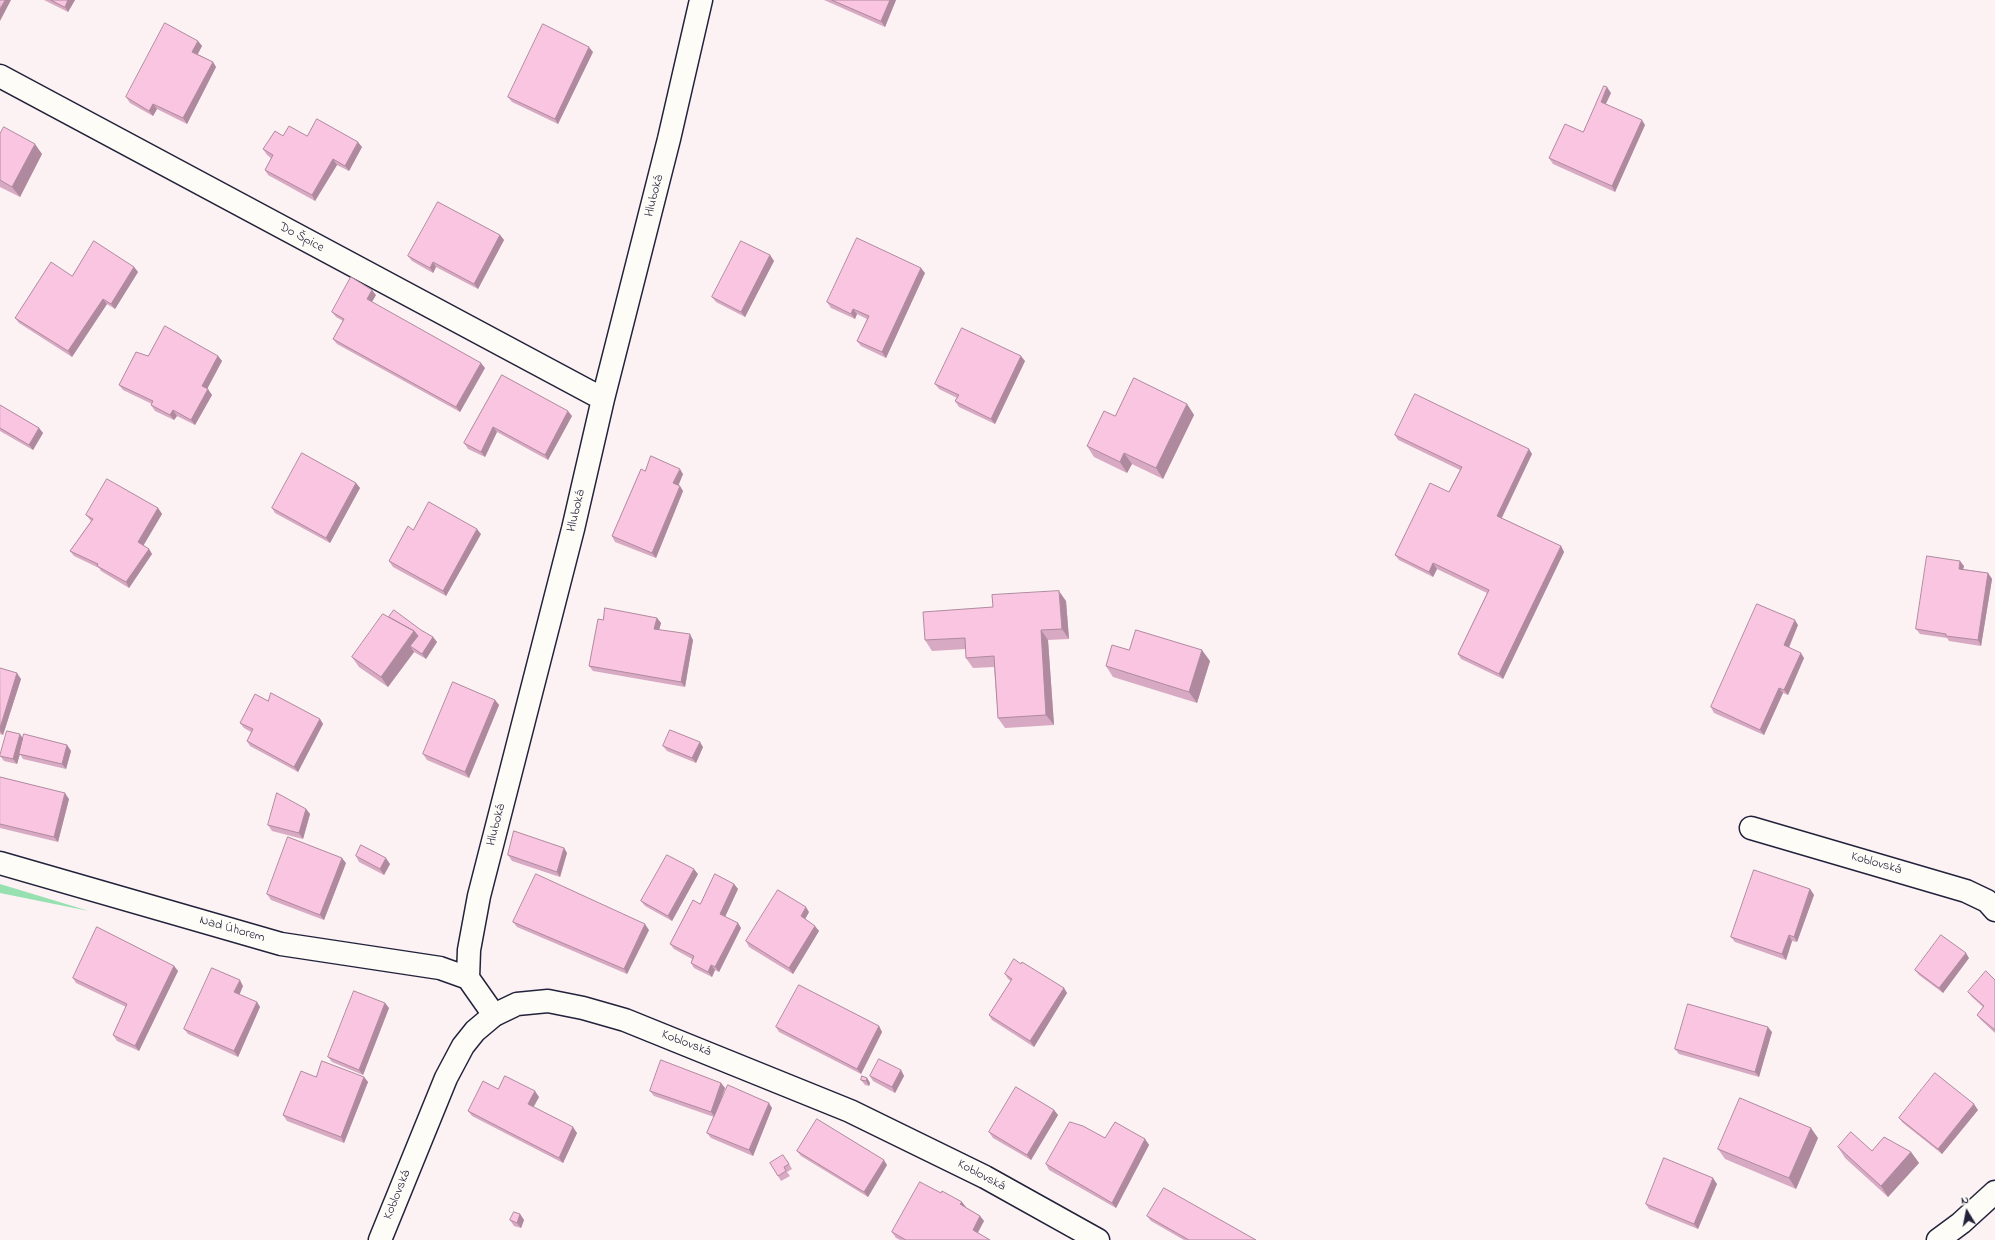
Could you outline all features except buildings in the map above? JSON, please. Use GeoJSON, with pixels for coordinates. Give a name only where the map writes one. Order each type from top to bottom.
{"type":"FeatureCollection","features":[{"type":"Feature","properties":{"kind":"street","name":"Hluboká"},"geometry":{"type":"LineString","coordinates":[[468,978],[469,950],[479,896],[573,529],[603,399],[670,139],[701,0]]}},
{"type":"Feature","properties":{"kind":"street","name":"Do Špice"},"geometry":{"type":"LineString","coordinates":[[0,76],[603,399]]}},
{"type":"Feature","properties":{"kind":"street","name":"Koblovská"},"geometry":{"type":"LineString","coordinates":[[1751,828],[1966,891],[1988,901],[1995,910]]}},
{"type":"Feature","properties":{"kind":"street","name":"Nad Úhorem"},"geometry":{"type":"LineString","coordinates":[[0,863],[281,944],[440,968],[468,978]]}},
{"type":"Feature","properties":{"kind":"street"},"geometry":{"type":"LineString","coordinates":[[468,978],[494,1015]]}},
{"type":"Feature","properties":{"kind":"street","name":"Koblovská"},"geometry":{"type":"LineString","coordinates":[[380,1240],[446,1078],[463,1046],[475,1031],[494,1015],[517,1004],[548,1001],[584,1008],[625,1020],[785,1083],[885,1126],[985,1177],[1098,1240]]}},
{"type":"Feature","properties":{"kind":"street"},"geometry":{"type":"LineString","coordinates":[[1938,1240],[1961,1223],[1995,1192]]}},
{"type":"Feature","properties":{"kind":"green space"},"geometry":{"type":"Polygon","coordinates":[[[0,884],[89,911],[0,893],[0,884]]]}}]}
